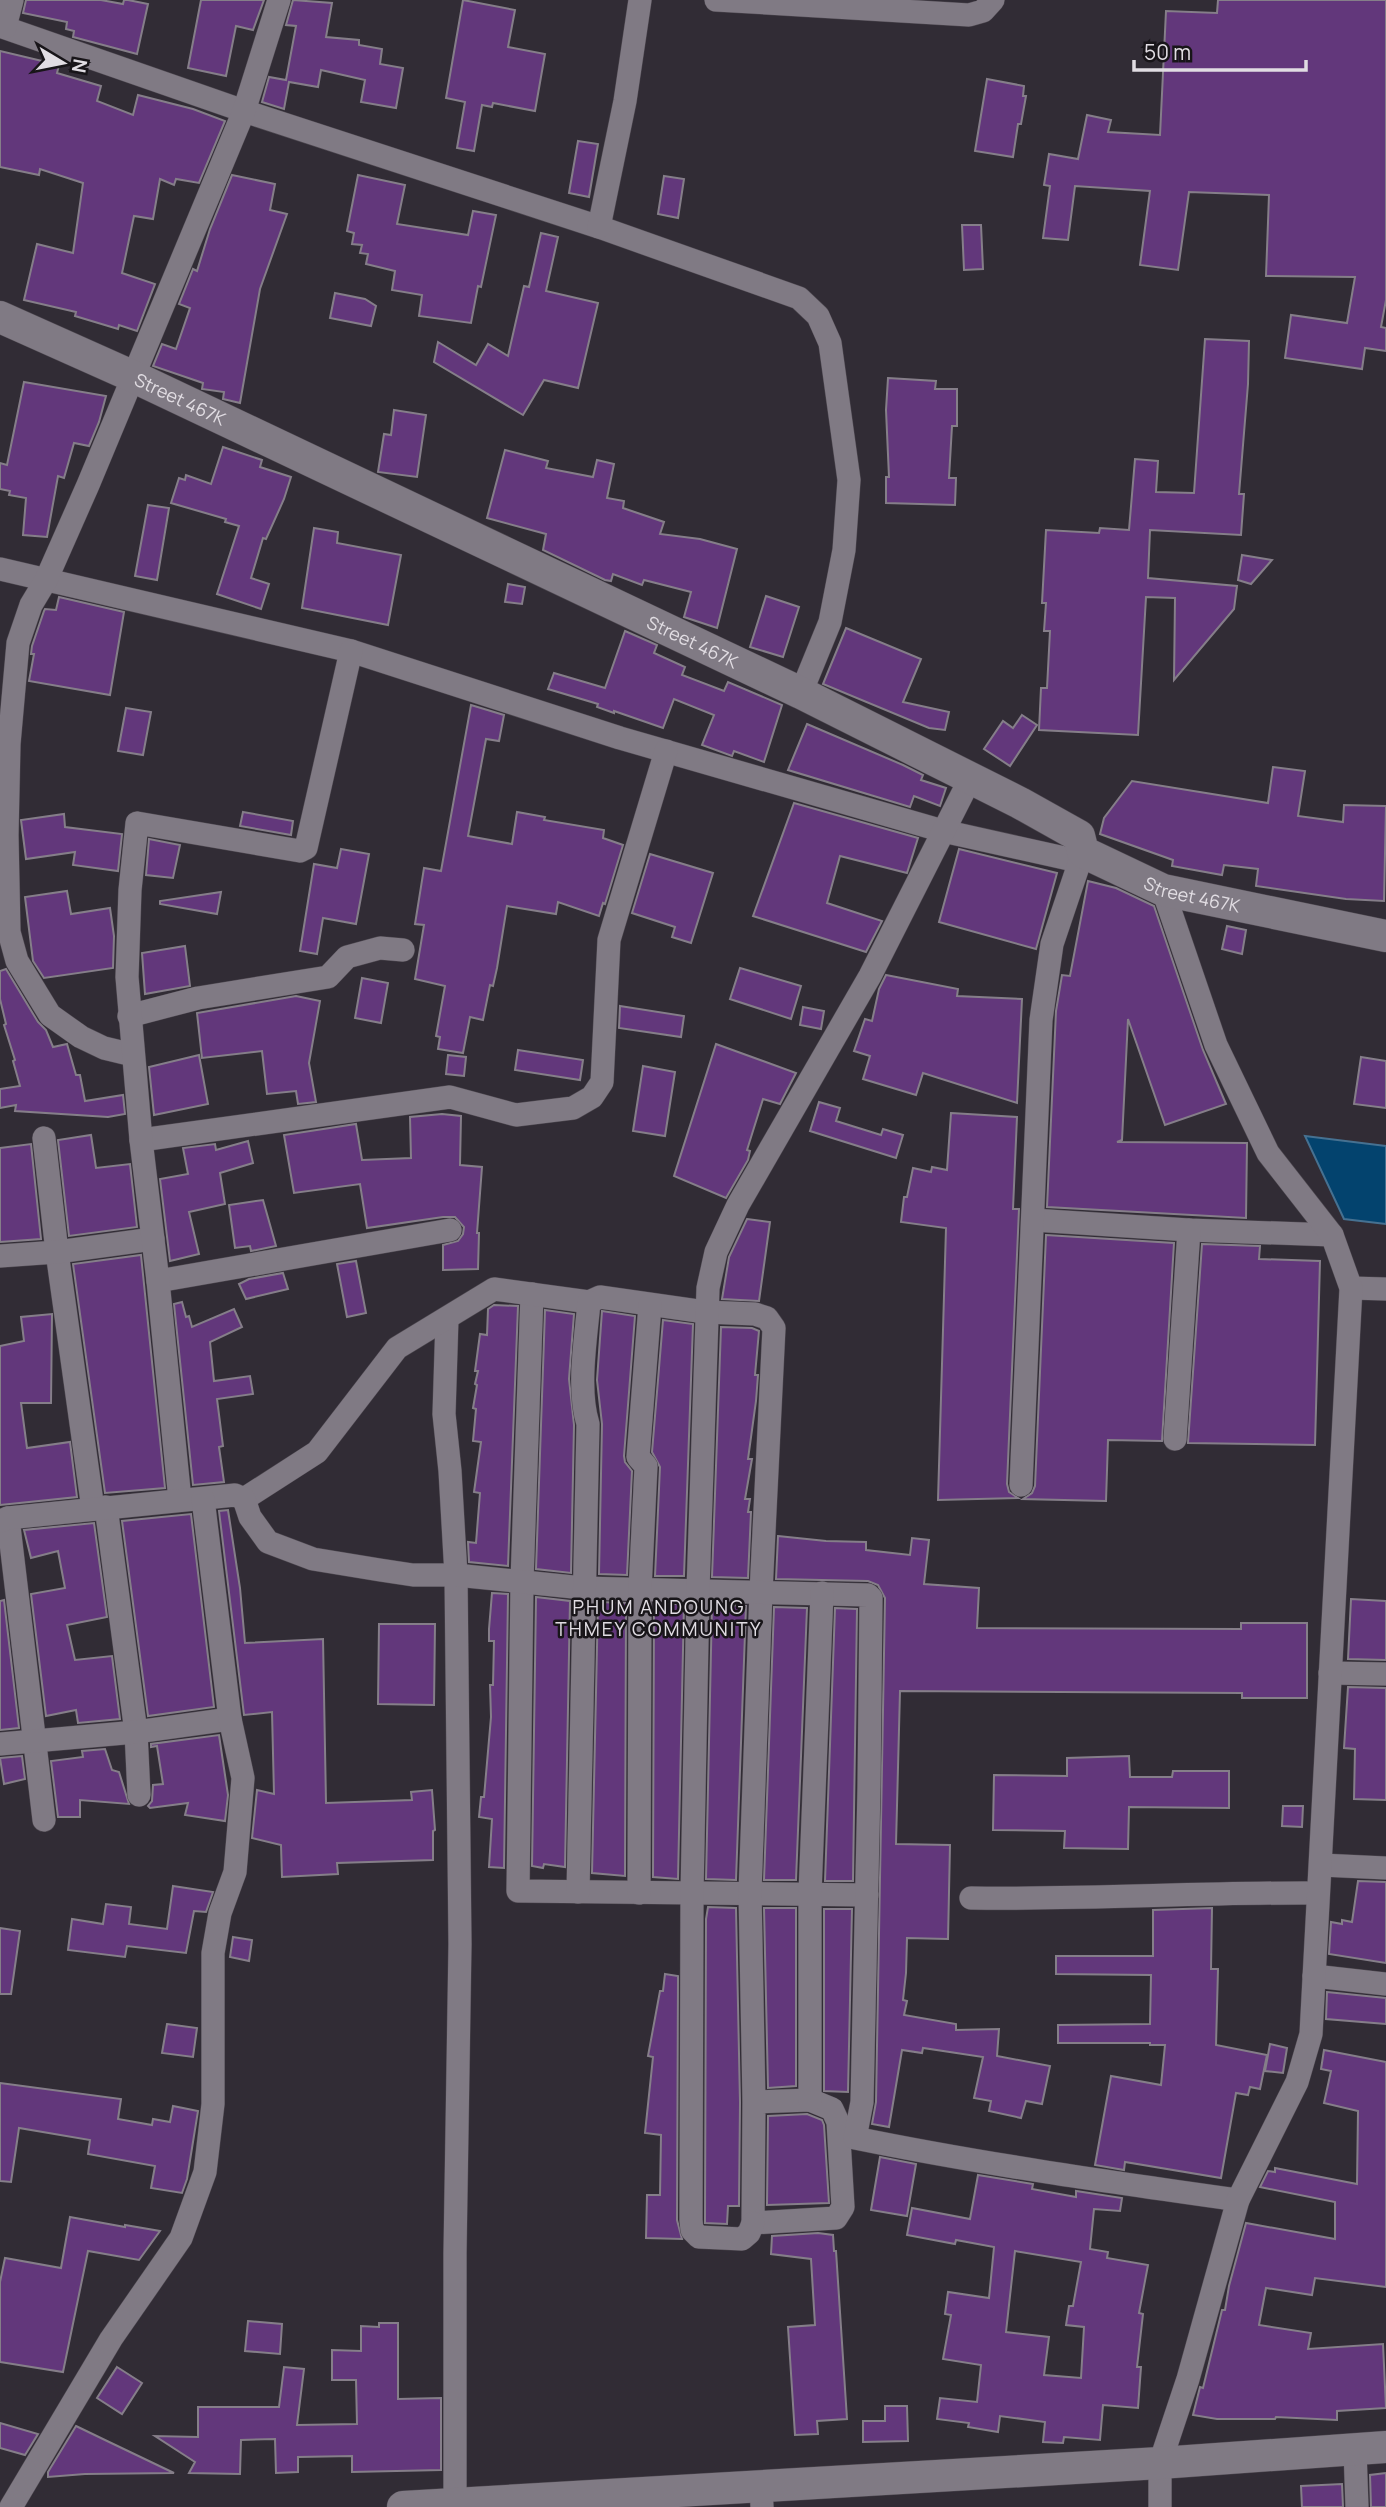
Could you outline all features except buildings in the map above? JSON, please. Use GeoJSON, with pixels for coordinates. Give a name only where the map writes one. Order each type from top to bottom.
{"type":"FeatureCollection","features":[{"type":"Feature","properties":{"kind":"street"},"geometry":{"type":"LineString","coordinates":[[12,0],[2,26],[244,111],[599,227],[799,298],[818,316],[830,343],[849,480],[844,550],[830,622],[801,693]]}},
{"type":"Feature","properties":{"kind":"street"},"geometry":{"type":"LineString","coordinates":[[132,1055],[104,1048],[81,1038],[50,1015],[18,961],[9,932],[9,744],[18,643],[31,605],[46,580],[88,485],[244,111],[279,0]]}},
{"type":"Feature","properties":{"kind":"street"},"geometry":{"type":"LineString","coordinates":[[599,227],[625,101],[640,0]]}},
{"type":"Feature","properties":{"kind":"street"},"geometry":{"type":"LineString","coordinates":[[716,0],[872,5],[969,15],[983,12],[993,0]]}},
{"type":"Feature","properties":{"kind":"street","name":"Street 467K"},"geometry":{"type":"LineString","coordinates":[[0,317],[132,376],[801,693],[1020,803],[1079,836],[1083,852],[1163,890],[1386,936]]}},
{"type":"Feature","properties":{"kind":"street"},"geometry":{"type":"LineString","coordinates":[[0,569],[351,651],[666,751],[943,831],[1069,859],[1083,852]]}},
{"type":"Feature","properties":{"kind":"street"},"geometry":{"type":"LineString","coordinates":[[11,2507],[111,2339],[181,2238],[205,2172],[214,2104],[213,1953],[220,1913],[235,1872],[243,1777],[230,1719],[191,1499],[158,1281],[141,1140],[127,977],[129,903],[137,823],[300,850],[306,848],[351,651]]}},
{"type":"Feature","properties":{"kind":"street"},"geometry":{"type":"LineString","coordinates":[[141,1140],[450,1097],[516,1115],[573,1108],[593,1097],[602,1082],[609,940],[666,751]]}},
{"type":"Feature","properties":{"kind":"street"},"geometry":{"type":"LineString","coordinates":[[244,1499],[317,1452],[397,1348],[494,1289],[589,1302],[600,1297],[705,1312],[755,1314],[766,1318],[774,1328],[750,1892],[753,2223],[749,2233],[742,2239],[699,2236],[692,2230],[692,1894],[705,1312],[708,1288],[716,1252],[738,1206],[870,976],[970,779]]}},
{"type":"Feature","properties":{"kind":"street"},"geometry":{"type":"LineString","coordinates":[[1021,1485],[1041,1020],[1052,944],[1083,852]]}},
{"type":"Feature","properties":{"kind":"street"},"geometry":{"type":"LineString","coordinates":[[1160,2507],[1160,2463],[1188,2379],[1238,2200],[1297,2081],[1311,2034],[1350,1288],[1332,1235],[1268,1153],[1216,1045],[1163,890]]}},
{"type":"Feature","properties":{"kind":"street"},"geometry":{"type":"LineString","coordinates":[[130,1016],[198,998],[328,977],[347,957],[380,948],[403,950]]}},
{"type":"Feature","properties":{"kind":"street"},"geometry":{"type":"LineString","coordinates":[[44,1138],[57,1252],[136,1732],[139,1795]]}},
{"type":"Feature","properties":{"kind":"street"},"geometry":{"type":"LineString","coordinates":[[1033,1220],[1189,1230],[1332,1235]]}},
{"type":"Feature","properties":{"kind":"street"},"geometry":{"type":"LineString","coordinates":[[158,1281],[450,1230]]}},
{"type":"Feature","properties":{"kind":"street"},"geometry":{"type":"LineString","coordinates":[[1175,1439],[1189,1230]]}},
{"type":"Feature","properties":{"kind":"street"},"geometry":{"type":"LineString","coordinates":[[0,1256],[57,1252],[153,1239]]}},
{"type":"Feature","properties":{"kind":"street"},"geometry":{"type":"LineString","coordinates":[[1350,1288],[1386,1289]]}},
{"type":"Feature","properties":{"kind":"street"},"geometry":{"type":"LineString","coordinates":[[531,1294],[518,1891],[867,1895]]}},
{"type":"Feature","properties":{"kind":"street"},"geometry":{"type":"LineString","coordinates":[[578,1892],[588,1424],[584,1413],[583,1364],[589,1302]]}},
{"type":"Feature","properties":{"kind":"street"},"geometry":{"type":"LineString","coordinates":[[639,1893],[640,1590],[646,1466],[638,1457],[650,1305]]}},
{"type":"Feature","properties":{"kind":"street"},"geometry":{"type":"LineString","coordinates":[[447,1319],[444,1414],[456,1576],[460,1944],[455,2253],[455,2506]]}},
{"type":"Feature","properties":{"kind":"street"},"geometry":{"type":"LineString","coordinates":[[44,1820],[36,1739],[4,1520],[235,1495],[244,1499],[250,1517],[268,1542],[313,1559],[413,1575],[523,1581],[583,1588],[868,1595],[871,1598],[862,2102],[848,2138],[843,2207],[836,2218],[753,2223]]}},
{"type":"Feature","properties":{"kind":"street"},"geometry":{"type":"LineString","coordinates":[[810,2101],[810,1893],[822,1593]]}},
{"type":"Feature","properties":{"kind":"street"},"geometry":{"type":"LineString","coordinates":[[1330,1673],[1386,1674]]}},
{"type":"Feature","properties":{"kind":"street"},"geometry":{"type":"LineString","coordinates":[[0,1744],[136,1732],[230,1719]]}},
{"type":"Feature","properties":{"kind":"street"},"geometry":{"type":"LineString","coordinates":[[1321,1865],[1386,1868]]}},
{"type":"Feature","properties":{"kind":"street"},"geometry":{"type":"LineString","coordinates":[[971,1898],[1037,1899],[1219,1892],[1318,1893]]}},
{"type":"Feature","properties":{"kind":"street"},"geometry":{"type":"LineString","coordinates":[[1314,1976],[1386,1984]]}},
{"type":"Feature","properties":{"kind":"street"},"geometry":{"type":"LineString","coordinates":[[754,2102],[810,2101],[832,2109],[848,2138],[1238,2200]]}},
{"type":"Feature","properties":{"kind":"street"},"geometry":{"type":"LineString","coordinates":[[403,2507],[762,2496],[1371,2448],[1357,2507]]}},
{"type":"Feature","properties":{"kind":"water"},"geometry":{"type":"Polygon","coordinates":[[[1305,1136],[1386,1146],[1386,1224],[1344,1219],[1305,1136]]]}},
{"type":"Feature","properties":{"kind":"district","name":"PHUM ANDOUNG THMEY COMMUNITY"},"geometry":{"type":"Point","coordinates":[659,1618]}}]}
